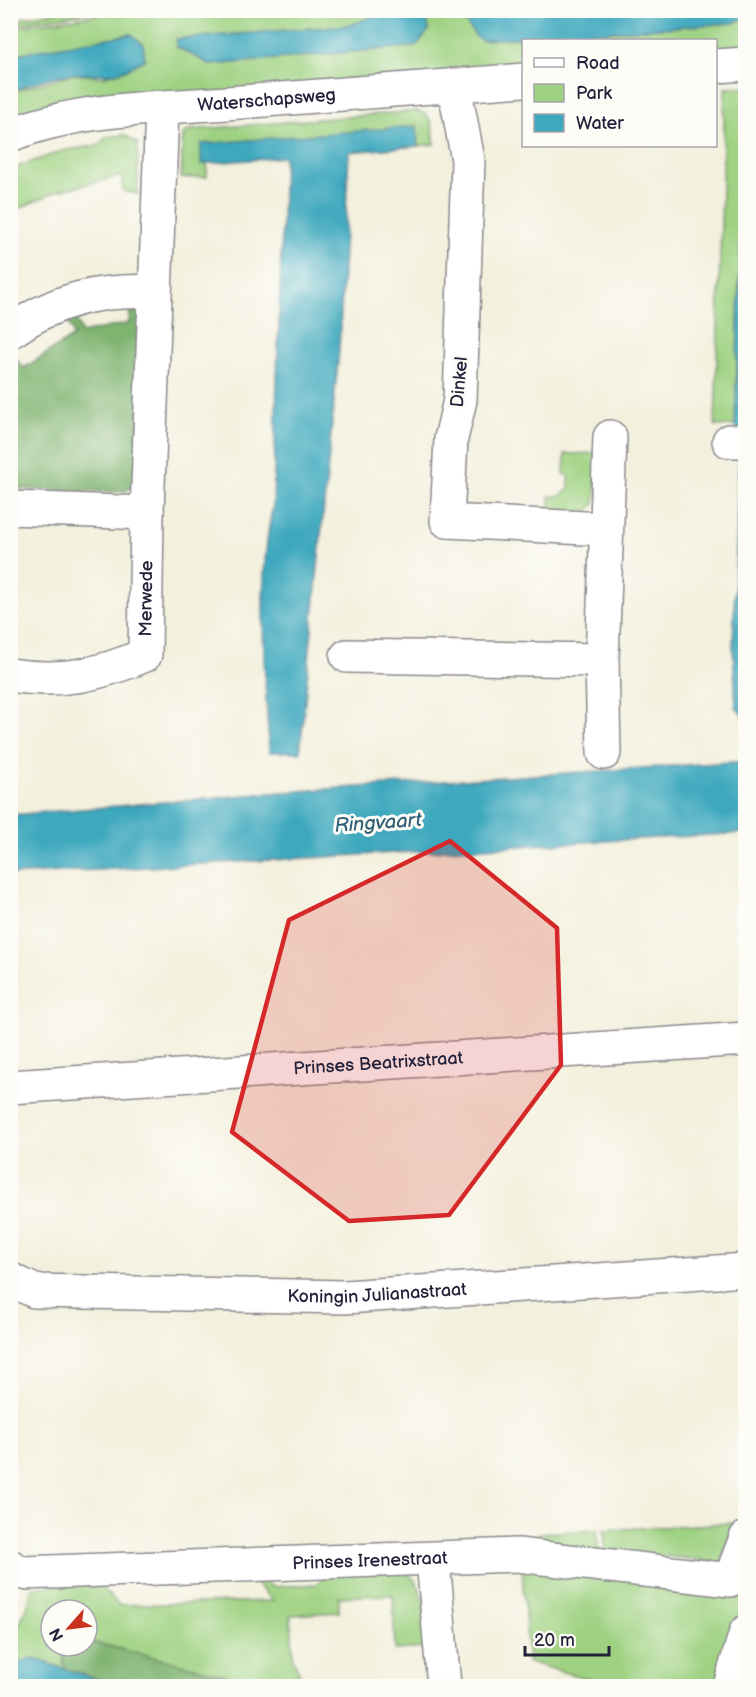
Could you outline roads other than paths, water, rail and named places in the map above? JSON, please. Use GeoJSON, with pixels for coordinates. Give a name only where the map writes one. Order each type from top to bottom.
{"type":"FeatureCollection","features":[{"type":"Feature","properties":{"kind":"street"},"geometry":{"type":"LineString","coordinates":[[717,66],[746,64]]}},
{"type":"Feature","properties":{"kind":"street","name":"Waterschapsweg"},"geometry":{"type":"LineString","coordinates":[[10,135],[37,125],[79,117],[162,108],[522,80]]}},
{"type":"Feature","properties":{"kind":"street","name":"Dinkel"},"geometry":{"type":"LineString","coordinates":[[454,85],[468,160],[460,400],[451,439],[447,521],[605,529]]}},
{"type":"Feature","properties":{"kind":"street","name":"Merwede"},"geometry":{"type":"LineString","coordinates":[[10,675],[55,679],[90,676],[145,655],[147,513],[162,108]]}},
{"type":"Feature","properties":{"kind":"street"},"geometry":{"type":"LineString","coordinates":[[10,332],[50,307],[75,298],[101,292],[155,292]]}},
{"type":"Feature","properties":{"kind":"street"},"geometry":{"type":"LineString","coordinates":[[604,753],[602,660],[610,437]]}},
{"type":"Feature","properties":{"kind":"street"},"geometry":{"type":"LineString","coordinates":[[10,508],[147,513]]}},
{"type":"Feature","properties":{"kind":"street"},"geometry":{"type":"LineString","coordinates":[[347,656],[602,660]]}},
{"type":"Feature","properties":{"kind":"street","name":"Prinses Beatrixstraat"},"geometry":{"type":"LineString","coordinates":[[10,1087],[746,1039]]}},
{"type":"Feature","properties":{"kind":"street","name":"Koningin Julianastraat"},"geometry":{"type":"LineString","coordinates":[[10,1279],[34,1291],[345,1297],[746,1270]]}},
{"type":"Feature","properties":{"kind":"street","name":"Prinses Irenestraat"},"geometry":{"type":"LineString","coordinates":[[10,1566],[22,1573],[433,1560],[518,1555],[730,1580],[746,1538]]}},
{"type":"Feature","properties":{"kind":"street"},"geometry":{"type":"LineString","coordinates":[[433,1560],[444,1686]]}},
{"type":"Feature","properties":{"kind":"street"},"geometry":{"type":"LineString","coordinates":[[730,1686],[746,1632]]}},
{"type":"Feature","properties":{"kind":"water"},"geometry":{"type":"Polygon","coordinates":[[[388,10],[409,11],[427,21],[429,30],[416,46],[211,65],[177,47],[176,39],[351,25],[388,10]]]}},
{"type":"Feature","properties":{"kind":"water"},"geometry":{"type":"Polygon","coordinates":[[[469,10],[745,10],[746,17],[733,23],[482,40],[476,37],[465,21],[469,10]]]}},
{"type":"Feature","properties":{"kind":"water"},"geometry":{"type":"Polygon","coordinates":[[[131,34],[143,44],[145,59],[134,66],[110,74],[59,76],[11,92],[11,55],[131,34]]]}},
{"type":"Feature","properties":{"kind":"water"},"geometry":{"type":"Polygon","coordinates":[[[745,107],[745,719],[736,707],[733,646],[739,451],[735,426],[745,107]]]}},
{"type":"Feature","properties":{"kind":"water"},"geometry":{"type":"Polygon","coordinates":[[[417,126],[418,146],[349,152],[339,352],[300,752],[269,752],[263,596],[273,505],[284,157],[201,164],[201,144],[417,126]]]}},
{"type":"Feature","properties":{"kind":"water","name":"Ringvaart"},"geometry":{"type":"Polygon","coordinates":[[[745,761],[745,833],[11,875],[11,815],[282,792],[745,761]]]}},
{"type":"Feature","properties":{"kind":"water"},"geometry":{"type":"Polygon","coordinates":[[[32,1658],[117,1686],[14,1686],[12,1682],[18,1663],[32,1658]]]}}]}
